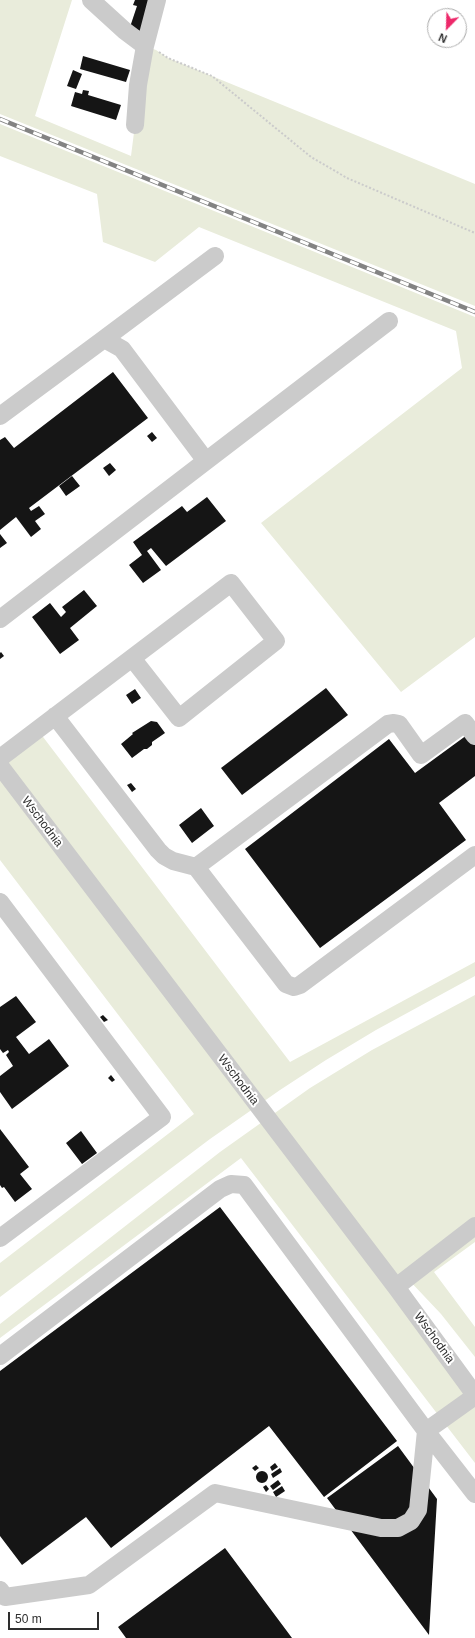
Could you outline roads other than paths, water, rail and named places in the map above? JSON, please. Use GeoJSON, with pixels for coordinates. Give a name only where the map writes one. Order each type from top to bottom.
{"type":"FeatureCollection","features":[{"type":"Feature","properties":{"kind":"street"},"geometry":{"type":"LineString","coordinates":[[91,0],[125,31],[145,46]]}},
{"type":"Feature","properties":{"kind":"street"},"geometry":{"type":"LineString","coordinates":[[135,125],[138,85],[145,46],[157,0]]}},
{"type":"Feature","properties":{"kind":"street"},"geometry":{"type":"LineString","coordinates":[[0,416],[215,256]]}},
{"type":"Feature","properties":{"kind":"street"},"geometry":{"type":"LineString","coordinates":[[0,619],[389,321]]}},
{"type":"Feature","properties":{"kind":"street"},"geometry":{"type":"LineString","coordinates":[[104,340],[122,348],[206,462]]}},
{"type":"Feature","properties":{"kind":"street"},"geometry":{"type":"LineString","coordinates":[[0,758],[55,716],[231,583],[276,641],[179,718],[132,658]]}},
{"type":"Feature","properties":{"kind":"street"},"geometry":{"type":"LineString","coordinates":[[55,716],[158,850],[164,856],[173,861],[196,867],[286,984],[294,987],[300,985],[475,855]]}},
{"type":"Feature","properties":{"kind":"street"},"geometry":{"type":"LineString","coordinates":[[196,867],[388,724],[399,724],[421,755],[465,723],[475,736]]}},
{"type":"Feature","properties":{"kind":"street","name":"Wschodnia"},"geometry":{"type":"LineString","coordinates":[[0,766],[396,1287],[475,1396]]}},
{"type":"Feature","properties":{"kind":"street"},"geometry":{"type":"LineString","coordinates":[[0,902],[162,1117],[0,1238]]}},
{"type":"Feature","properties":{"kind":"street"},"geometry":{"type":"LineString","coordinates":[[0,1356],[220,1188],[231,1184],[244,1185],[426,1432],[475,1494]]}},
{"type":"Feature","properties":{"kind":"street"},"geometry":{"type":"LineString","coordinates":[[396,1287],[475,1226]]}},
{"type":"Feature","properties":{"kind":"street"},"geometry":{"type":"LineString","coordinates":[[0,1590],[5,1597],[90,1585],[215,1493],[381,1528],[398,1528],[411,1521],[418,1510],[426,1432],[475,1396]]}},
{"type":"Feature","properties":{"kind":"railway"},"geometry":{"type":"LineString","coordinates":[[0,119],[475,312]]}}]}
